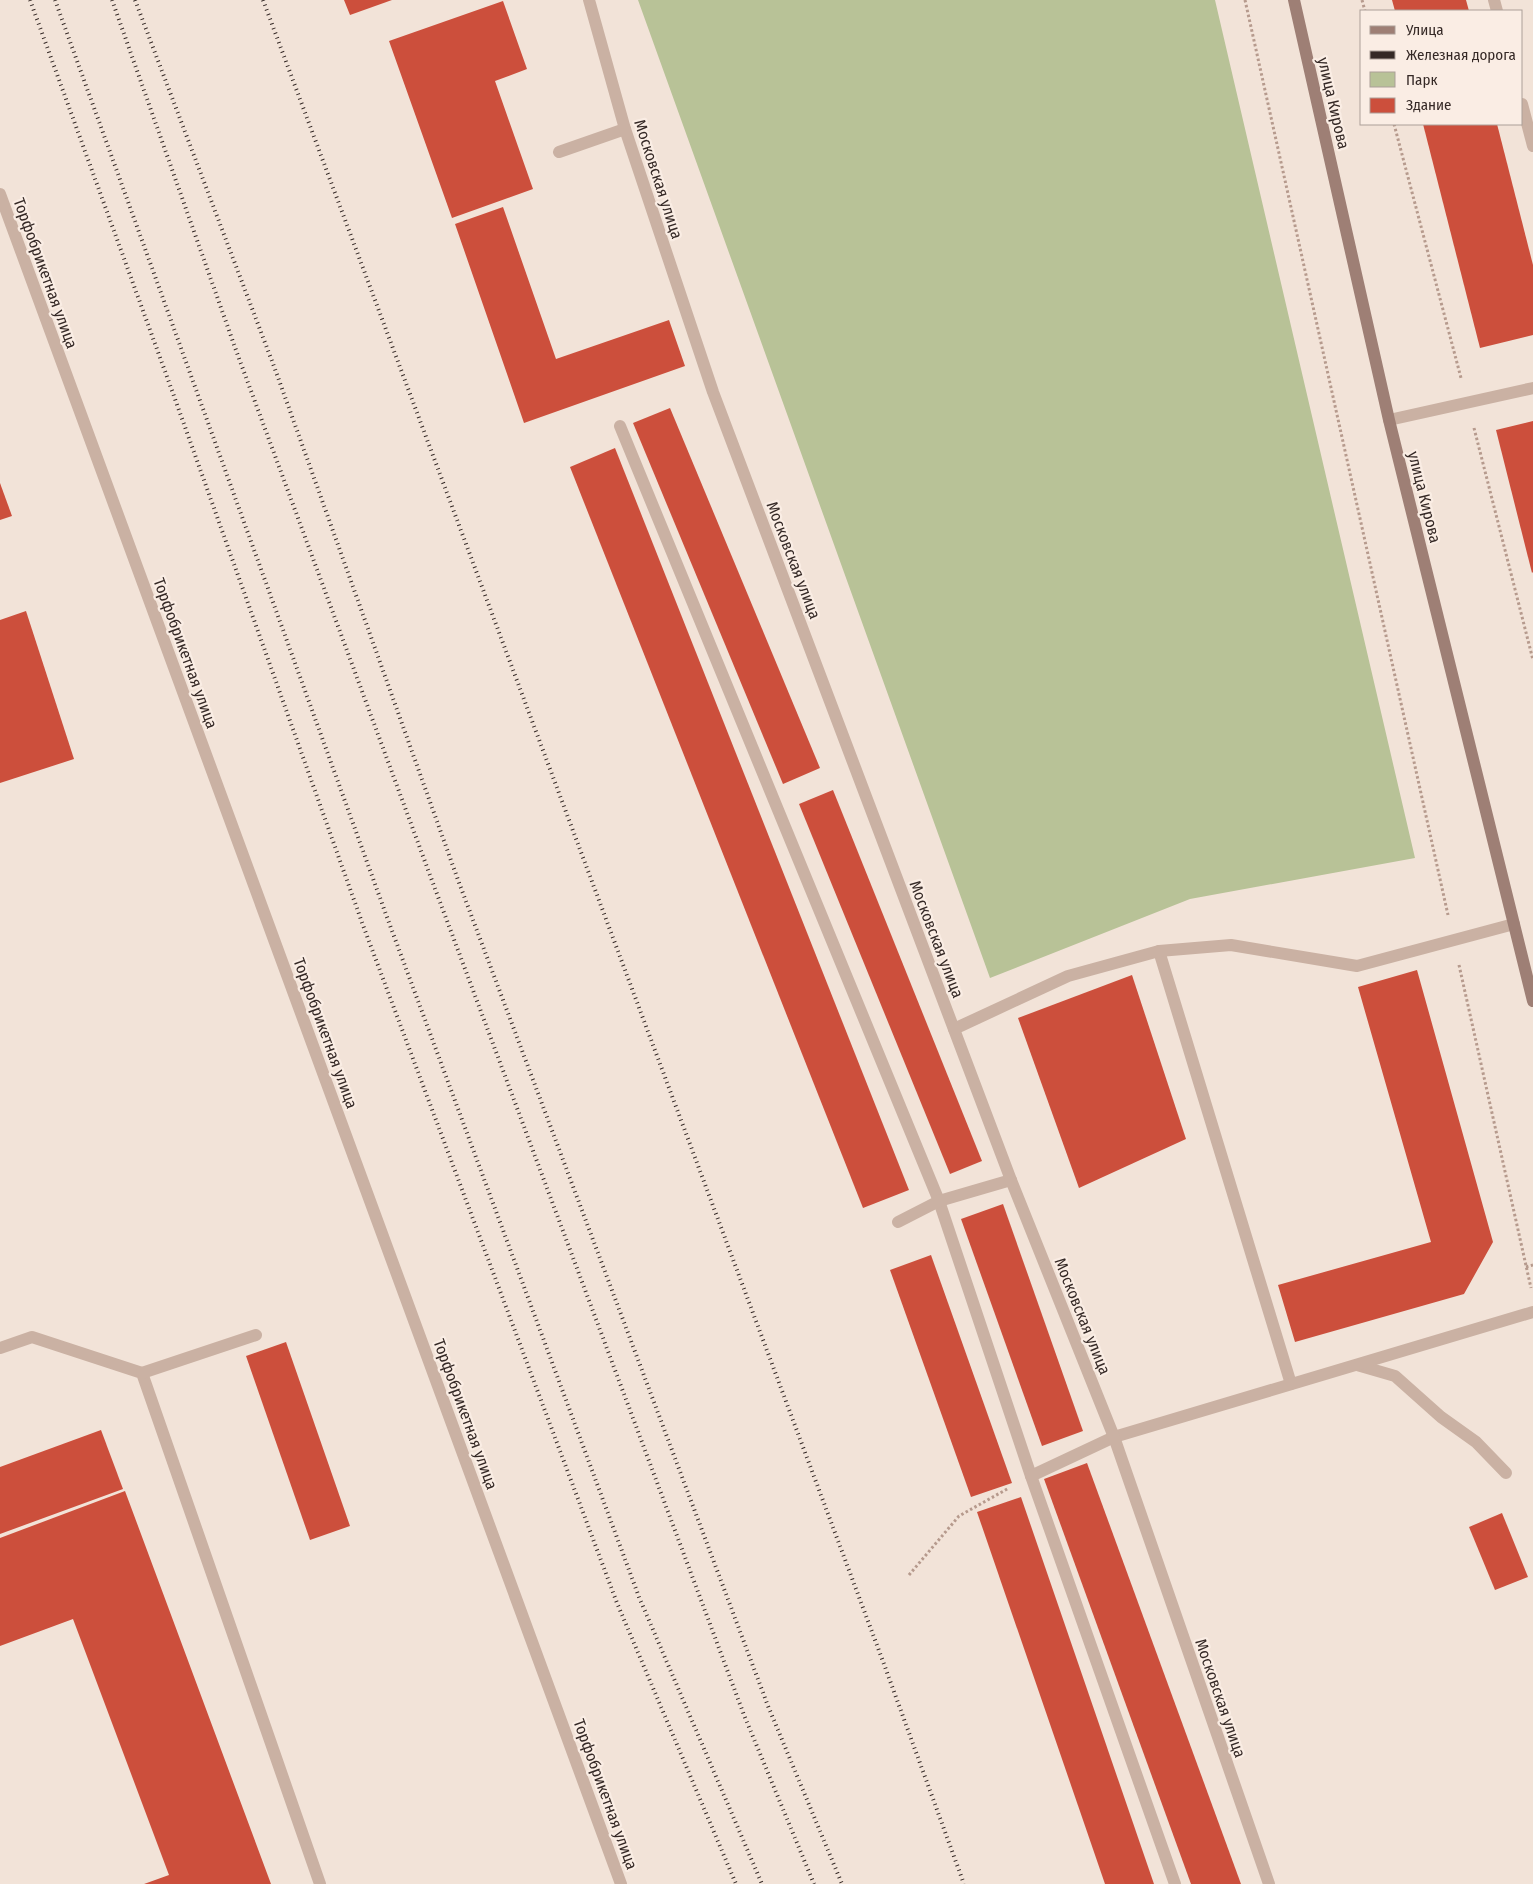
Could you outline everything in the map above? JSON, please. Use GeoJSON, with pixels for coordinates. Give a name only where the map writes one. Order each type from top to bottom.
{"type":"FeatureCollection","features":[{"type":"Feature","properties":{"kind":"street","name":"Московская улица"},"geometry":{"type":"LineString","coordinates":[[590,0],[625,129],[713,392],[1011,1180],[1114,1437],[1269,1884]]}},
{"type":"Feature","properties":{"kind":"street","name":"улица Кирова"},"geometry":{"type":"LineString","coordinates":[[1294,0],[1389,420],[1533,1000]]}},
{"type":"Feature","properties":{"kind":"street"},"geometry":{"type":"LineString","coordinates":[[1523,108],[1533,146]]}},
{"type":"Feature","properties":{"kind":"street"},"geometry":{"type":"LineString","coordinates":[[559,152],[625,129]]}},
{"type":"Feature","properties":{"kind":"street","name":"Торфобрикетная улица"},"geometry":{"type":"LineString","coordinates":[[0,194],[621,1884]]}},
{"type":"Feature","properties":{"kind":"street"},"geometry":{"type":"LineString","coordinates":[[1389,420],[1533,388]]}},
{"type":"Feature","properties":{"kind":"street"},"geometry":{"type":"LineString","coordinates":[[620,426],[939,1200],[1031,1476],[1174,1884]]}},
{"type":"Feature","properties":{"kind":"street"},"geometry":{"type":"LineString","coordinates":[[954,1029],[1068,976],[1159,951],[1231,945],[1357,966],[1514,924]]}},
{"type":"Feature","properties":{"kind":"street"},"geometry":{"type":"LineString","coordinates":[[1159,951],[1291,1384]]}},
{"type":"Feature","properties":{"kind":"street"},"geometry":{"type":"LineString","coordinates":[[898,1222],[939,1200],[1011,1180]]}},
{"type":"Feature","properties":{"kind":"street"},"geometry":{"type":"LineString","coordinates":[[1031,1476],[1114,1437],[1533,1312]]}},
{"type":"Feature","properties":{"kind":"street"},"geometry":{"type":"LineString","coordinates":[[0,1348],[32,1337],[142,1374],[256,1335]]}},
{"type":"Feature","properties":{"kind":"street"},"geometry":{"type":"LineString","coordinates":[[1354,1365],[1395,1376],[1413,1390],[1437,1414],[1476,1442],[1506,1473]]}},
{"type":"Feature","properties":{"kind":"street"},"geometry":{"type":"LineString","coordinates":[[142,1374],[320,1884]]}},
{"type":"Feature","properties":{"kind":"path"},"geometry":{"type":"LineString","coordinates":[[1245,0],[1531,1290]]}},
{"type":"Feature","properties":{"kind":"path"},"geometry":{"type":"LineString","coordinates":[[1526,1267],[1533,1265]]}},
{"type":"Feature","properties":{"kind":"path"},"geometry":{"type":"LineString","coordinates":[[909,1575],[959,1516],[1031,1476]]}},
{"type":"Feature","properties":{"kind":"green space"},"geometry":{"type":"Polygon","coordinates":[[[638,0],[1215,0],[1415,858],[1190,899],[990,978],[638,0]]]}},
{"type":"Feature","properties":{"kind":"building"},"geometry":{"type":"Polygon","coordinates":[[[344,0],[392,0],[350,15],[344,0]]]}},
{"type":"Feature","properties":{"kind":"building"},"geometry":{"type":"Polygon","coordinates":[[[1392,0],[1466,0],[1469,10],[1395,10],[1392,0]]]}},
{"type":"Feature","properties":{"kind":"building"},"geometry":{"type":"Polygon","coordinates":[[[503,1],[527,69],[495,81],[533,189],[452,218],[389,41],[503,1]]]}},
{"type":"Feature","properties":{"kind":"building"},"geometry":{"type":"Polygon","coordinates":[[[1423,125],[1497,125],[1533,265],[1533,335],[1480,348],[1423,125]]]}},
{"type":"Feature","properties":{"kind":"building"},"geometry":{"type":"Polygon","coordinates":[[[503,207],[556,359],[669,320],[685,366],[524,423],[455,224],[503,207]]]}},
{"type":"Feature","properties":{"kind":"building"},"geometry":{"type":"Polygon","coordinates":[[[670,408],[820,768],[783,784],[633,423],[670,408]]]}},
{"type":"Feature","properties":{"kind":"building"},"geometry":{"type":"Polygon","coordinates":[[[1533,421],[1533,572],[1532,573],[1496,430],[1533,421]]]}},
{"type":"Feature","properties":{"kind":"building"},"geometry":{"type":"Polygon","coordinates":[[[615,448],[909,1190],[863,1208],[570,467],[615,448]]]}},
{"type":"Feature","properties":{"kind":"building"},"geometry":{"type":"Polygon","coordinates":[[[0,483],[12,516],[0,520],[0,483]]]}},
{"type":"Feature","properties":{"kind":"building"},"geometry":{"type":"Polygon","coordinates":[[[26,611],[74,759],[0,783],[0,620],[26,611]]]}},
{"type":"Feature","properties":{"kind":"building"},"geometry":{"type":"Polygon","coordinates":[[[833,790],[982,1161],[950,1174],[799,804],[833,790]]]}},
{"type":"Feature","properties":{"kind":"building"},"geometry":{"type":"Polygon","coordinates":[[[1417,970],[1493,1242],[1464,1294],[1295,1342],[1278,1285],[1431,1242],[1358,987],[1417,970]]]}},
{"type":"Feature","properties":{"kind":"building"},"geometry":{"type":"Polygon","coordinates":[[[1132,975],[1186,1139],[1079,1188],[1018,1018],[1132,975]]]}},
{"type":"Feature","properties":{"kind":"building"},"geometry":{"type":"Polygon","coordinates":[[[1003,1204],[1083,1431],[1042,1446],[961,1219],[1003,1204]]]}},
{"type":"Feature","properties":{"kind":"building"},"geometry":{"type":"Polygon","coordinates":[[[931,1255],[1012,1483],[971,1497],[890,1270],[931,1255]]]}},
{"type":"Feature","properties":{"kind":"building"},"geometry":{"type":"Polygon","coordinates":[[[286,1342],[350,1526],[310,1540],[246,1356],[286,1342]]]}},
{"type":"Feature","properties":{"kind":"building"},"geometry":{"type":"Polygon","coordinates":[[[101,1430],[123,1489],[0,1534],[0,1467],[101,1430]]]}},
{"type":"Feature","properties":{"kind":"building"},"geometry":{"type":"Polygon","coordinates":[[[1087,1463],[1241,1884],[1191,1884],[1044,1479],[1087,1463]]]}},
{"type":"Feature","properties":{"kind":"building"},"geometry":{"type":"Polygon","coordinates":[[[125,1491],[271,1884],[144,1884],[169,1875],[73,1619],[0,1646],[0,1538],[125,1491]]]}},
{"type":"Feature","properties":{"kind":"building"},"geometry":{"type":"Polygon","coordinates":[[[1021,1497],[1154,1884],[1105,1884],[977,1512],[1021,1497]]]}},
{"type":"Feature","properties":{"kind":"building"},"geometry":{"type":"Polygon","coordinates":[[[1502,1513],[1528,1577],[1495,1590],[1469,1527],[1502,1513]]]}},
{"type":"Feature","properties":{"kind":"railway"},"geometry":{"type":"LineString","coordinates":[[30,0],[364,928],[617,1603],[736,1884]]}},
{"type":"Feature","properties":{"kind":"railway"},"geometry":{"type":"LineString","coordinates":[[55,0],[388,920],[639,1597],[762,1884]]}},
{"type":"Feature","properties":{"kind":"railway"},"geometry":{"type":"LineString","coordinates":[[112,0],[237,353],[434,886],[744,1715],[814,1884]]}},
{"type":"Feature","properties":{"kind":"railway"},"geometry":{"type":"LineString","coordinates":[[135,0],[275,369],[458,880],[768,1706],[842,1884]]}},
{"type":"Feature","properties":{"kind":"railway"},"geometry":{"type":"LineString","coordinates":[[263,0],[881,1656],[964,1884]]}}]}
